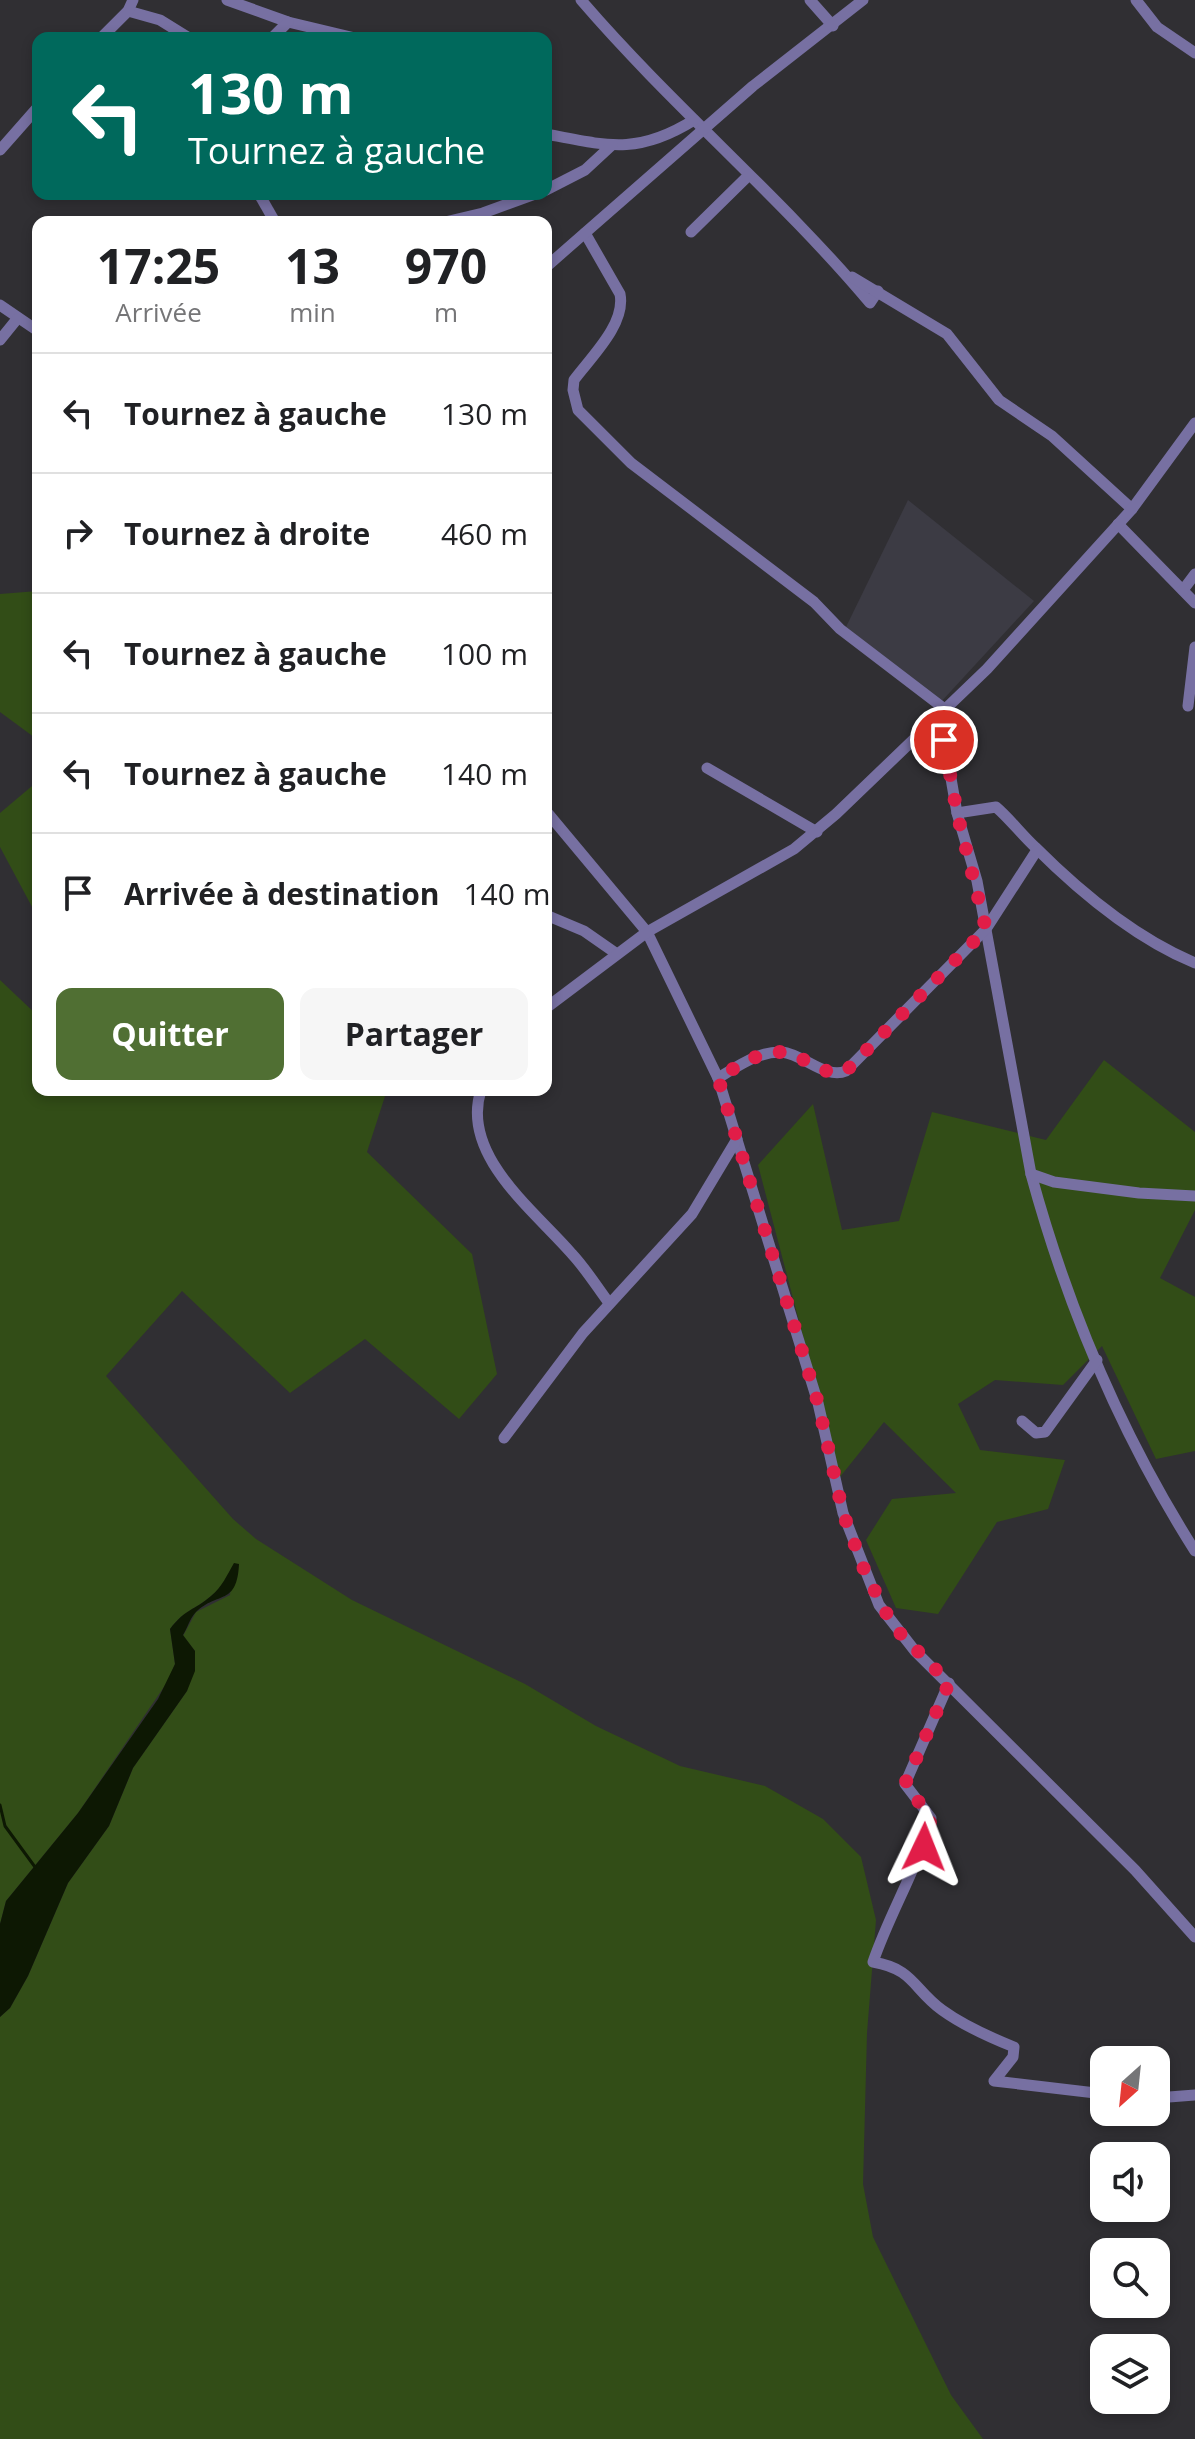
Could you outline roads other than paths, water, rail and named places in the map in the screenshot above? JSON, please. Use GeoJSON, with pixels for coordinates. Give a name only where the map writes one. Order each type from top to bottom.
{"type":"FeatureCollection","features":[{"type":"Feature","properties":{"kind":"street"},"geometry":{"type":"LineString","coordinates":[[227,0],[288,22],[330,32]]}},
{"type":"Feature","properties":{"kind":"street"},"geometry":{"type":"LineString","coordinates":[[581,0],[628,55],[707,130],[846,274],[947,334],[999,400],[1052,436],[1132,509]]}},
{"type":"Feature","properties":{"kind":"street"},"geometry":{"type":"LineString","coordinates":[[810,0],[833,26]]}},
{"type":"Feature","properties":{"kind":"street"},"geometry":{"type":"LineString","coordinates":[[552,262],[707,130],[753,86],[863,0]]}},
{"type":"Feature","properties":{"kind":"street"},"geometry":{"type":"LineString","coordinates":[[1136,0],[1157,27],[1195,53]]}},
{"type":"Feature","properties":{"kind":"street"},"geometry":{"type":"LineString","coordinates":[[106,32],[131,5],[179,32]]}},
{"type":"Feature","properties":{"kind":"street"},"geometry":{"type":"LineString","coordinates":[[278,32],[288,22]]}},
{"type":"Feature","properties":{"kind":"street"},"geometry":{"type":"LineString","coordinates":[[0,150],[32,114]]}},
{"type":"Feature","properties":{"kind":"street"},"geometry":{"type":"LineString","coordinates":[[552,135],[612,145],[656,141],[694,120]]}},
{"type":"Feature","properties":{"kind":"street"},"geometry":{"type":"LineString","coordinates":[[552,187],[585,170],[612,145]]}},
{"type":"Feature","properties":{"kind":"street"},"geometry":{"type":"LineString","coordinates":[[691,232],[749,175]]}},
{"type":"Feature","properties":{"kind":"street"},"geometry":{"type":"LineString","coordinates":[[470,216],[519,200]]}},
{"type":"Feature","properties":{"kind":"street"},"geometry":{"type":"LineString","coordinates":[[585,233],[620,294],[622,303],[617,319],[574,380],[578,410],[631,463],[814,602],[840,629],[943,713],[957,813],[986,929],[1031,1174],[1042,1214],[1127,1432],[1195,1551]]}},
{"type":"Feature","properties":{"kind":"street"},"geometry":{"type":"LineString","coordinates":[[0,305],[32,328]]}},
{"type":"Feature","properties":{"kind":"street"},"geometry":{"type":"LineString","coordinates":[[0,340],[17,319]]}},
{"type":"Feature","properties":{"kind":"street"},"geometry":{"type":"LineString","coordinates":[[552,1003],[647,932],[794,849],[817,832],[943,713],[1132,509],[1195,423]]}},
{"type":"Feature","properties":{"kind":"street"},"geometry":{"type":"LineString","coordinates":[[1118,524],[1195,603]]}},
{"type":"Feature","properties":{"kind":"street"},"geometry":{"type":"LineString","coordinates":[[1183,590],[1195,574]]}},
{"type":"Feature","properties":{"kind":"street"},"geometry":{"type":"LineString","coordinates":[[1188,706],[1195,647]]}},
{"type":"Feature","properties":{"kind":"street"},"geometry":{"type":"LineString","coordinates":[[707,768],[817,832]]}},
{"type":"Feature","properties":{"kind":"street"},"geometry":{"type":"LineString","coordinates":[[957,813],[993,805],[1037,850],[1134,930],[1195,963]]}},
{"type":"Feature","properties":{"kind":"street"},"geometry":{"type":"LineString","coordinates":[[552,818],[647,932],[718,1078],[818,1403],[843,1513],[865,1572],[893,1626],[1135,1870],[1195,1937]]}},
{"type":"Feature","properties":{"kind":"street"},"geometry":{"type":"LineString","coordinates":[[718,1078],[762,1055],[781,1052],[805,1058],[830,1073],[846,1071],[986,929],[1037,850]]}},
{"type":"Feature","properties":{"kind":"street"},"geometry":{"type":"LineString","coordinates":[[552,918],[584,931],[617,954]]}},
{"type":"Feature","properties":{"kind":"street"},"geometry":{"type":"LineString","coordinates":[[479,1096],[475,1108],[478,1132],[487,1155],[578,1260],[609,1303]]}},
{"type":"Feature","properties":{"kind":"street"},"geometry":{"type":"LineString","coordinates":[[504,1438],[609,1303],[692,1214],[737,1139]]}},
{"type":"Feature","properties":{"kind":"street"},"geometry":{"type":"LineString","coordinates":[[1031,1174],[1054,1182],[1139,1193],[1195,1196]]}},
{"type":"Feature","properties":{"kind":"street"},"geometry":{"type":"LineString","coordinates":[[1022,1421],[1036,1433],[1045,1432],[1097,1360]]}},
{"type":"Feature","properties":{"kind":"street"},"geometry":{"type":"LineString","coordinates":[[949,1683],[905,1784],[931,1818],[924,1847],[886,1923],[873,1962],[897,1966],[940,2009],[985,2036],[1014,2047],[1013,2057],[994,2081],[1090,2092]]}},
{"type":"Feature","properties":{"kind":"street"},"geometry":{"type":"LineString","coordinates":[[1170,2097],[1195,2095]]}},
{"type":"Feature","properties":{"kind":"waterway"},"geometry":{"type":"LineString","coordinates":[[0,1805],[5,1826],[35,1867]]}}]}
